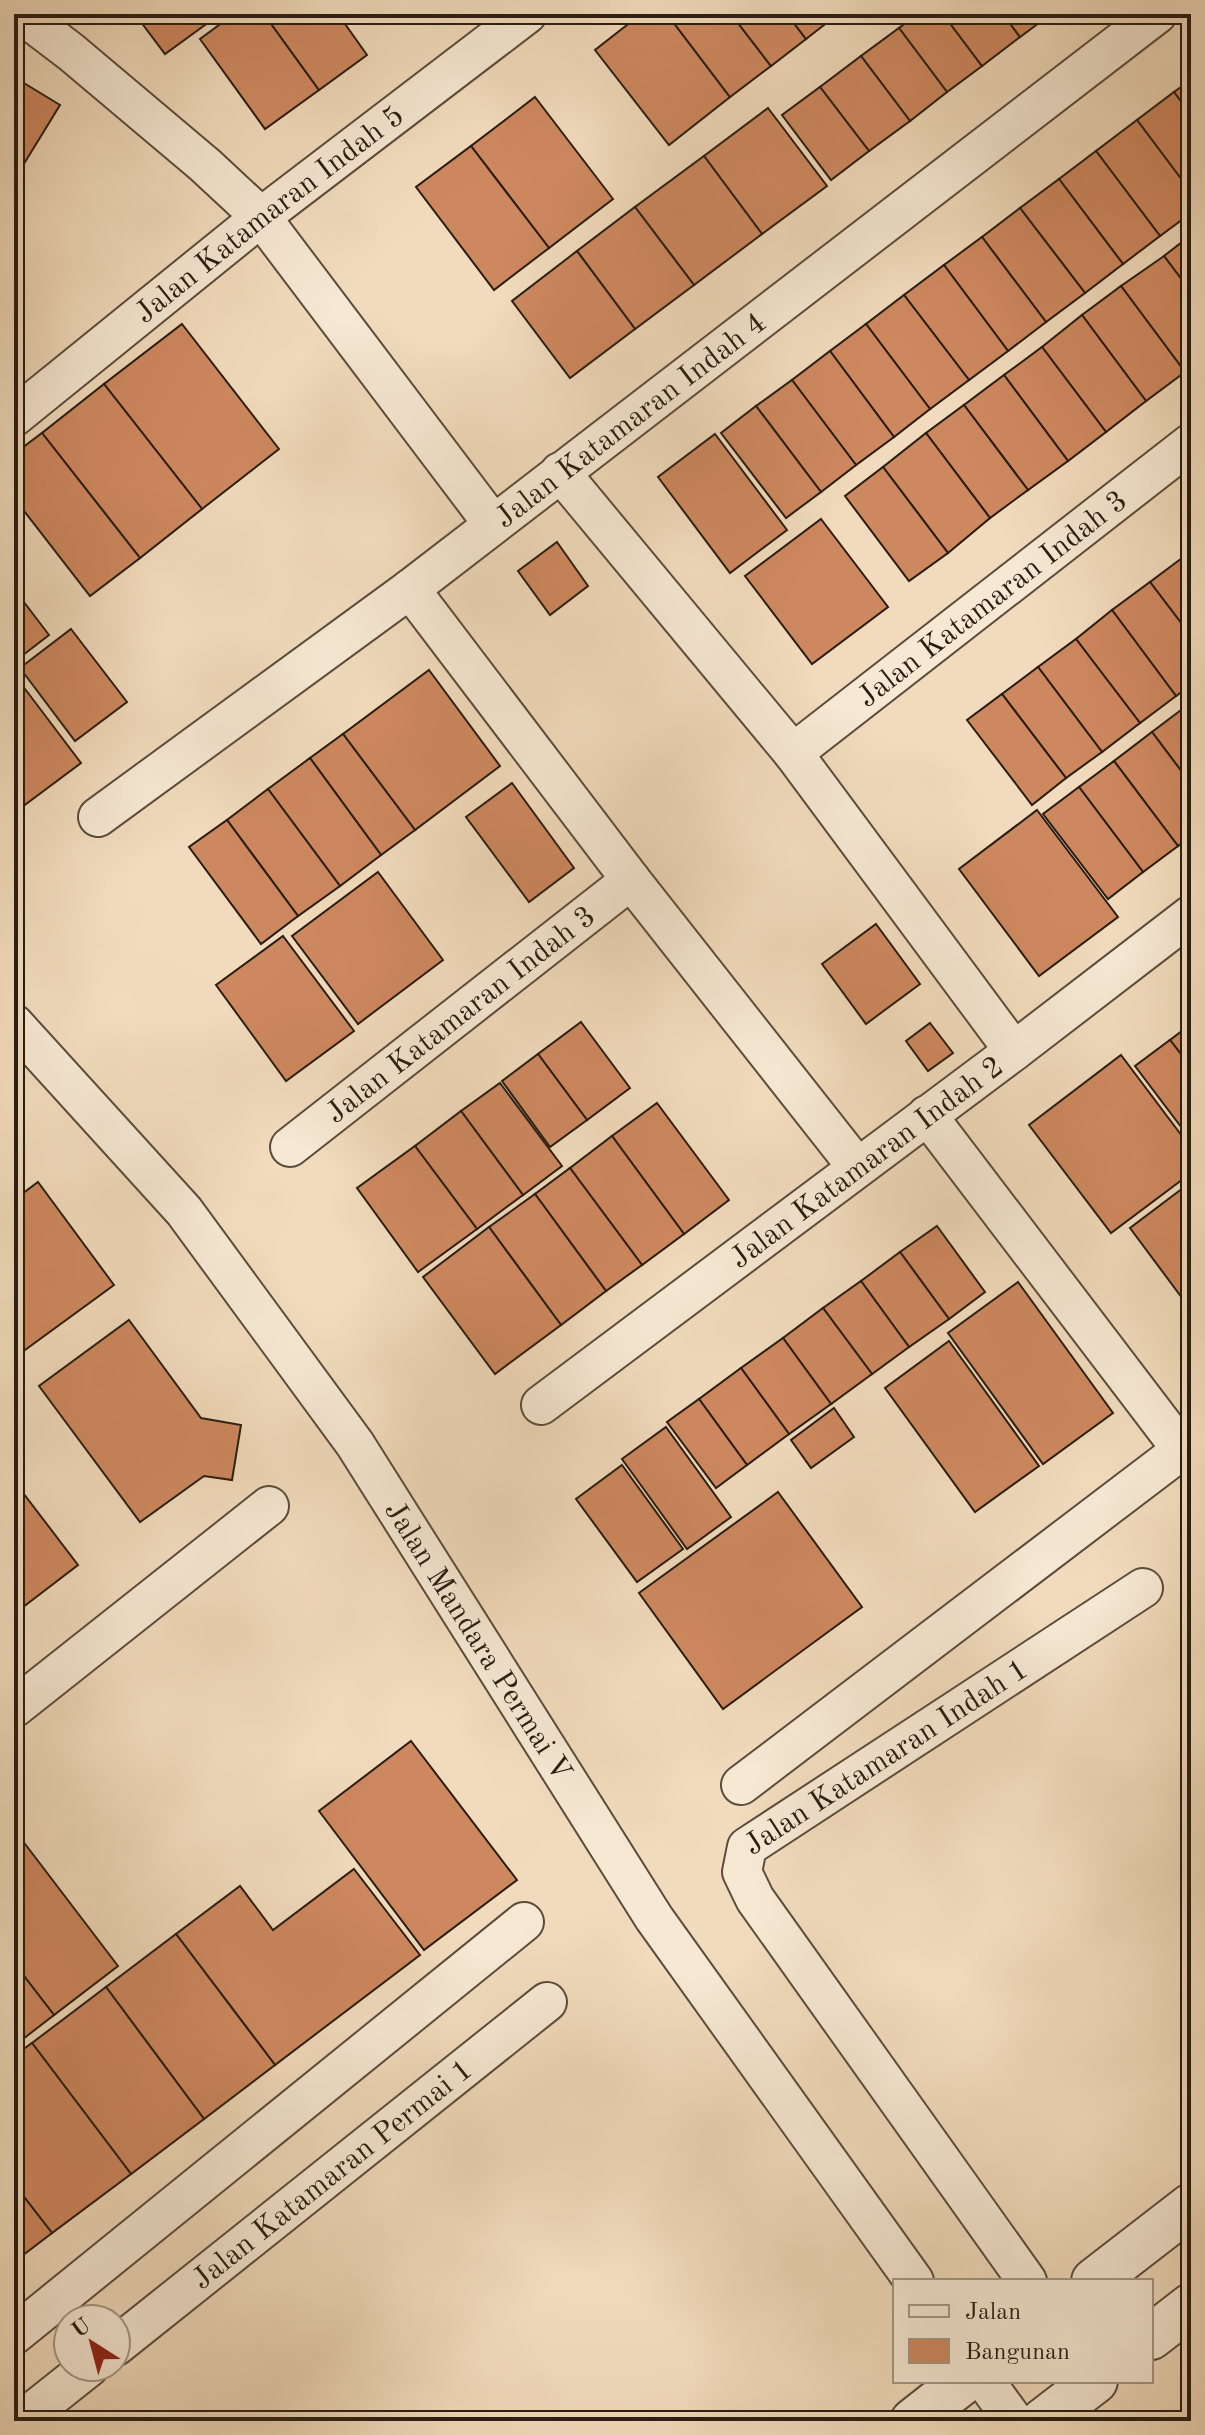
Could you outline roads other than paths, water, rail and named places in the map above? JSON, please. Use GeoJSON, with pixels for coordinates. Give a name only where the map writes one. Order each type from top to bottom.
{"type":"FeatureCollection","features":[{"type":"Feature","properties":{"kind":"street"},"geometry":{"type":"LineString","coordinates":[[21,14],[205,165],[261,217],[493,524]]}},
{"type":"Feature","properties":{"kind":"street","name":"Jalan Katamaran Indah 5"},"geometry":{"type":"LineString","coordinates":[[14,417],[261,217],[527,14]]}},
{"type":"Feature","properties":{"kind":"street","name":"Jalan Katamaran Indah 4"},"geometry":{"type":"LineString","coordinates":[[98,817],[410,589],[1157,14]]}},
{"type":"Feature","properties":{"kind":"street","name":"Jalan Katamaran Indah 3"},"geometry":{"type":"LineString","coordinates":[[793,753],[1191,443]]}},
{"type":"Feature","properties":{"kind":"street"},"geometry":{"type":"LineString","coordinates":[[560,472],[793,753],[1014,1051]]}},
{"type":"Feature","properties":{"kind":"street"},"geometry":{"type":"LineString","coordinates":[[410,589],[631,880],[857,1167]]}},
{"type":"Feature","properties":{"kind":"street","name":"Jalan Katamaran Indah 3"},"geometry":{"type":"LineString","coordinates":[[290,1147],[631,880]]}},
{"type":"Feature","properties":{"kind":"street","name":"Jalan Katamaran Indah 2"},"geometry":{"type":"LineString","coordinates":[[541,1405],[1191,915]]}},
{"type":"Feature","properties":{"kind":"street","name":"Jalan Mandara Permai V"},"geometry":{"type":"LineString","coordinates":[[14,1024],[184,1211],[355,1444],[654,1918],[913,2279]]}},
{"type":"Feature","properties":{"kind":"street"},"geometry":{"type":"LineString","coordinates":[[741,1785],[1186,1446],[927,1115]]}},
{"type":"Feature","properties":{"kind":"street"},"geometry":{"type":"LineString","coordinates":[[14,1708],[269,1506]]}},
{"type":"Feature","properties":{"kind":"street","name":"Jalan Katamaran Indah 1"},"geometry":{"type":"LineString","coordinates":[[1026,2279],[755,1899],[742,1872],[747,1847],[1143,1588]]}},
{"type":"Feature","properties":{"kind":"street"},"geometry":{"type":"LineString","coordinates":[[14,2335],[524,1922]]}},
{"type":"Feature","properties":{"kind":"street","name":"Jalan Katamaran Permai 1"},"geometry":{"type":"LineString","coordinates":[[132,2333],[547,2002]]}},
{"type":"Feature","properties":{"kind":"street"},"geometry":{"type":"LineString","coordinates":[[1097,2279],[1191,2206]]}},
{"type":"Feature","properties":{"kind":"street"},"geometry":{"type":"LineString","coordinates":[[1153,2335],[1191,2306]]}},
{"type":"Feature","properties":{"kind":"street"},"geometry":{"type":"LineString","coordinates":[[21,2421],[69,2383]]}},
{"type":"Feature","properties":{"kind":"street"},"geometry":{"type":"LineString","coordinates":[[913,2421],[961,2383]]}},
{"type":"Feature","properties":{"kind":"street"},"geometry":{"type":"LineString","coordinates":[[986,2383],[1014,2421]]}},
{"type":"Feature","properties":{"kind":"street"},"geometry":{"type":"LineString","coordinates":[[1043,2421],[1092,2383]]}}]}
